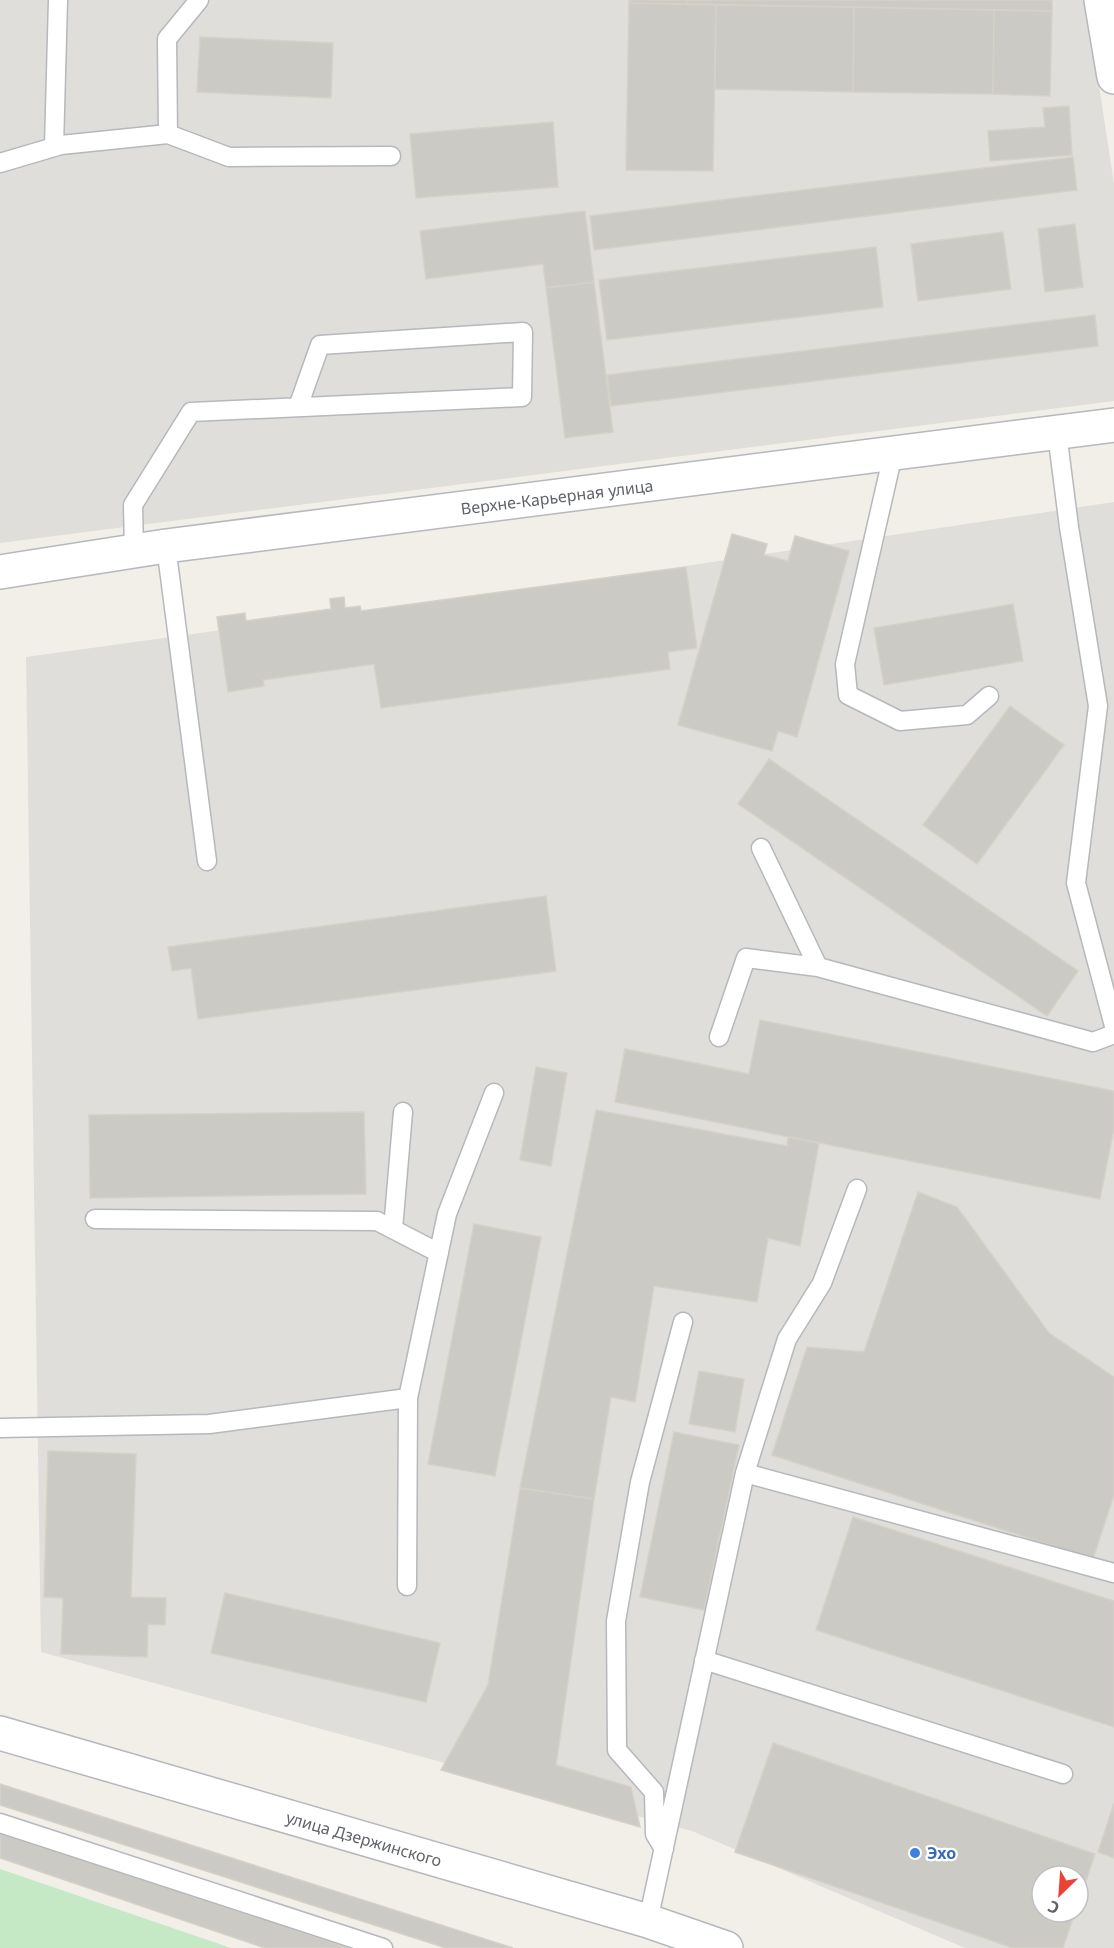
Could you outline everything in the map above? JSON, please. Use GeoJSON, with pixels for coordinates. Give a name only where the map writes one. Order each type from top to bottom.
{"type":"FeatureCollection","features":[{"type":"Feature","properties":{"kind":"street"},"geometry":{"type":"LineString","coordinates":[[1101,0],[1114,77]]}},
{"type":"Feature","properties":{"kind":"street","name":"Верхне-Карьерная улица"},"geometry":{"type":"LineString","coordinates":[[0,572],[166,546],[1114,425]]}},
{"type":"Feature","properties":{"kind":"street","name":"улица Дзержинского"},"geometry":{"type":"LineString","coordinates":[[0,1732],[648,1922],[726,1948]]}},
{"type":"Feature","properties":{"kind":"lane"},"geometry":{"type":"LineString","coordinates":[[54,147],[58,0]]}},
{"type":"Feature","properties":{"kind":"lane"},"geometry":{"type":"LineString","coordinates":[[168,134],[167,39],[199,0]]}},
{"type":"Feature","properties":{"kind":"lane"},"geometry":{"type":"LineString","coordinates":[[0,163],[54,147],[168,134],[229,157],[390,156]]}},
{"type":"Feature","properties":{"kind":"lane"},"geometry":{"type":"LineString","coordinates":[[134,551],[133,505],[191,412],[522,398],[523,332],[320,345],[298,407]]}},
{"type":"Feature","properties":{"kind":"lane"},"geometry":{"type":"LineString","coordinates":[[1057,433],[1069,527],[1098,706],[1076,883],[1114,1026]]}},
{"type":"Feature","properties":{"kind":"lane"},"geometry":{"type":"LineString","coordinates":[[892,454],[845,664],[848,695],[900,721],[967,716],[989,696]]}},
{"type":"Feature","properties":{"kind":"lane"},"geometry":{"type":"LineString","coordinates":[[166,546],[207,861]]}},
{"type":"Feature","properties":{"kind":"lane"},"geometry":{"type":"LineString","coordinates":[[761,848],[818,967]]}},
{"type":"Feature","properties":{"kind":"lane"},"geometry":{"type":"LineString","coordinates":[[718,1037],[746,958],[818,967],[1093,1042],[1114,1034]]}},
{"type":"Feature","properties":{"kind":"lane"},"geometry":{"type":"LineString","coordinates":[[407,1586],[408,1398],[447,1214],[494,1093]]}},
{"type":"Feature","properties":{"kind":"lane"},"geometry":{"type":"LineString","coordinates":[[393,1229],[403,1112]]}},
{"type":"Feature","properties":{"kind":"lane"},"geometry":{"type":"LineString","coordinates":[[648,1922],[744,1473],[788,1339],[822,1283],[857,1189]]}},
{"type":"Feature","properties":{"kind":"lane"},"geometry":{"type":"LineString","coordinates":[[95,1219],[377,1221],[439,1253]]}},
{"type":"Feature","properties":{"kind":"lane"},"geometry":{"type":"LineString","coordinates":[[664,1849],[655,1834],[654,1792],[617,1750],[616,1621],[640,1482],[683,1322]]}},
{"type":"Feature","properties":{"kind":"lane"},"geometry":{"type":"LineString","coordinates":[[0,1428],[209,1424],[408,1398]]}},
{"type":"Feature","properties":{"kind":"lane"},"geometry":{"type":"LineString","coordinates":[[744,1473],[1114,1573]]}},
{"type":"Feature","properties":{"kind":"lane"},"geometry":{"type":"LineString","coordinates":[[704,1660],[1063,1774]]}},
{"type":"Feature","properties":{"kind":"lane"},"geometry":{"type":"LineString","coordinates":[[0,1823],[383,1948]]}},
{"type":"Feature","properties":{"kind":"shaded area"},"geometry":{"type":"Polygon","coordinates":[[[0,0],[1086,0],[1114,184],[1114,401],[0,543],[0,0]]]}},
{"type":"Feature","properties":{"kind":"shaded area"},"geometry":{"type":"Polygon","coordinates":[[[1114,502],[1114,1948],[965,1948],[692,1831],[41,1652],[26,657],[679,567],[1114,502]]]}},
{"type":"Feature","properties":{"kind":"green space"},"geometry":{"type":"Polygon","coordinates":[[[0,1869],[231,1948],[0,1948],[0,1869]]]}},
{"type":"Feature","properties":{"kind":"building"},"geometry":{"type":"Polygon","coordinates":[[[629,0],[688,0],[687,4],[629,3],[629,0]]]}},
{"type":"Feature","properties":{"kind":"building"},"geometry":{"type":"Polygon","coordinates":[[[688,0],[1052,0],[1052,11],[687,4],[688,0]]]}},
{"type":"Feature","properties":{"kind":"building"},"geometry":{"type":"Polygon","coordinates":[[[629,3],[716,5],[713,171],[626,170],[629,3]]]}},
{"type":"Feature","properties":{"kind":"building"},"geometry":{"type":"Polygon","coordinates":[[[716,5],[854,7],[853,92],[715,89],[716,5]]]}},
{"type":"Feature","properties":{"kind":"building"},"geometry":{"type":"Polygon","coordinates":[[[854,7],[994,10],[993,94],[853,92],[854,7]]]}},
{"type":"Feature","properties":{"kind":"building"},"geometry":{"type":"Polygon","coordinates":[[[994,10],[1052,11],[1050,96],[993,94],[994,10]]]}},
{"type":"Feature","properties":{"kind":"building"},"geometry":{"type":"Polygon","coordinates":[[[200,37],[333,43],[331,98],[197,92],[200,37]]]}},
{"type":"Feature","properties":{"kind":"building"},"geometry":{"type":"Polygon","coordinates":[[[1069,106],[1072,155],[990,161],[988,131],[1045,127],[1043,108],[1069,106]]]}},
{"type":"Feature","properties":{"kind":"building"},"geometry":{"type":"Polygon","coordinates":[[[553,122],[558,187],[416,198],[410,134],[553,122]]]}},
{"type":"Feature","properties":{"kind":"building"},"geometry":{"type":"Polygon","coordinates":[[[1073,157],[1077,190],[594,250],[590,216],[1073,157]]]}},
{"type":"Feature","properties":{"kind":"building"},"geometry":{"type":"Polygon","coordinates":[[[585,211],[594,282],[546,288],[543,264],[426,279],[420,231],[585,211]]]}},
{"type":"Feature","properties":{"kind":"building"},"geometry":{"type":"Polygon","coordinates":[[[1075,224],[1083,287],[1045,292],[1038,229],[1075,224]]]}},
{"type":"Feature","properties":{"kind":"building"},"geometry":{"type":"Polygon","coordinates":[[[1003,232],[1011,289],[918,301],[911,244],[1003,232]]]}},
{"type":"Feature","properties":{"kind":"building"},"geometry":{"type":"Polygon","coordinates":[[[876,247],[883,307],[607,340],[599,280],[876,247]]]}},
{"type":"Feature","properties":{"kind":"building"},"geometry":{"type":"Polygon","coordinates":[[[594,282],[613,432],[565,438],[546,288],[594,282]]]}},
{"type":"Feature","properties":{"kind":"building"},"geometry":{"type":"Polygon","coordinates":[[[1095,315],[1098,346],[611,406],[607,375],[1095,315]]]}},
{"type":"Feature","properties":{"kind":"building"},"geometry":{"type":"Polygon","coordinates":[[[732,534],[767,544],[764,555],[788,561],[795,536],[849,551],[797,737],[778,731],[772,751],[678,725],[732,534]]]}},
{"type":"Feature","properties":{"kind":"building"},"geometry":{"type":"Polygon","coordinates":[[[686,567],[697,648],[668,652],[670,669],[381,708],[374,664],[263,680],[264,686],[228,692],[217,617],[245,613],[246,621],[331,609],[330,599],[344,597],[345,608],[360,606],[361,611],[686,567]]]}},
{"type":"Feature","properties":{"kind":"building"},"geometry":{"type":"Polygon","coordinates":[[[1013,604],[1023,661],[884,685],[874,628],[1013,604]]]}},
{"type":"Feature","properties":{"kind":"building"},"geometry":{"type":"Polygon","coordinates":[[[1010,706],[1064,745],[977,864],[923,825],[1010,706]]]}},
{"type":"Feature","properties":{"kind":"building"},"geometry":{"type":"Polygon","coordinates":[[[769,759],[1078,971],[1047,1016],[738,804],[769,759]]]}},
{"type":"Feature","properties":{"kind":"building"},"geometry":{"type":"Polygon","coordinates":[[[546,896],[556,971],[198,1019],[191,968],[172,971],[168,947],[546,896]]]}},
{"type":"Feature","properties":{"kind":"building"},"geometry":{"type":"Polygon","coordinates":[[[760,1020],[1114,1091],[1114,1128],[1100,1199],[615,1102],[625,1049],[749,1074],[760,1020]]]}},
{"type":"Feature","properties":{"kind":"building"},"geometry":{"type":"Polygon","coordinates":[[[536,1067],[567,1073],[551,1166],[520,1160],[536,1067]]]}},
{"type":"Feature","properties":{"kind":"building"},"geometry":{"type":"Polygon","coordinates":[[[596,1110],[787,1146],[788,1137],[819,1143],[800,1246],[768,1238],[757,1302],[654,1286],[635,1402],[611,1397],[594,1499],[520,1488],[596,1110]]]}},
{"type":"Feature","properties":{"kind":"building"},"geometry":{"type":"Polygon","coordinates":[[[364,1112],[366,1194],[90,1198],[89,1115],[364,1112]]]}},
{"type":"Feature","properties":{"kind":"building"},"geometry":{"type":"Polygon","coordinates":[[[918,1192],[957,1207],[1049,1333],[1114,1377],[1114,1495],[1093,1559],[772,1455],[807,1347],[864,1352],[918,1192]]]}},
{"type":"Feature","properties":{"kind":"building"},"geometry":{"type":"Polygon","coordinates":[[[474,1224],[541,1237],[495,1476],[428,1464],[474,1224]]]}},
{"type":"Feature","properties":{"kind":"building"},"geometry":{"type":"Polygon","coordinates":[[[699,1371],[744,1379],[735,1432],[689,1424],[699,1371]]]}},
{"type":"Feature","properties":{"kind":"building"},"geometry":{"type":"Polygon","coordinates":[[[674,1432],[739,1445],[704,1610],[640,1597],[674,1432]]]}},
{"type":"Feature","properties":{"kind":"building"},"geometry":{"type":"Polygon","coordinates":[[[48,1451],[136,1454],[131,1597],[166,1598],[165,1625],[148,1624],[147,1657],[61,1654],[63,1598],[44,1597],[48,1451]]]}},
{"type":"Feature","properties":{"kind":"building"},"geometry":{"type":"Polygon","coordinates":[[[520,1488],[594,1499],[556,1765],[631,1787],[640,1827],[441,1770],[488,1685],[520,1488]]]}},
{"type":"Feature","properties":{"kind":"building"},"geometry":{"type":"Polygon","coordinates":[[[853,1517],[1114,1601],[1114,1727],[816,1630],[853,1517]]]}},
{"type":"Feature","properties":{"kind":"building"},"geometry":{"type":"Polygon","coordinates":[[[225,1593],[440,1643],[426,1702],[211,1653],[225,1593]]]}},
{"type":"Feature","properties":{"kind":"building"},"geometry":{"type":"Polygon","coordinates":[[[773,1743],[1095,1854],[1090,1869],[1090,1864],[1030,1864],[1030,1924],[1071,1924],[1063,1948],[1013,1948],[735,1852],[773,1743]]]}},
{"type":"Feature","properties":{"kind":"building"},"geometry":{"type":"Polygon","coordinates":[[[0,1784],[513,1948],[446,1948],[0,1805],[0,1784]]]}},
{"type":"Feature","properties":{"kind":"building"},"geometry":{"type":"Polygon","coordinates":[[[1114,1803],[1114,1858],[1098,1852],[1114,1803]]]}},
{"type":"Feature","properties":{"kind":"building"},"geometry":{"type":"Polygon","coordinates":[[[0,1831],[348,1948],[265,1948],[0,1858],[0,1831]]]}},
{"type":"Feature","properties":{"kind":"place","name":"Эхо"},"geometry":{"type":"Point","coordinates":[915,1853]}}]}
